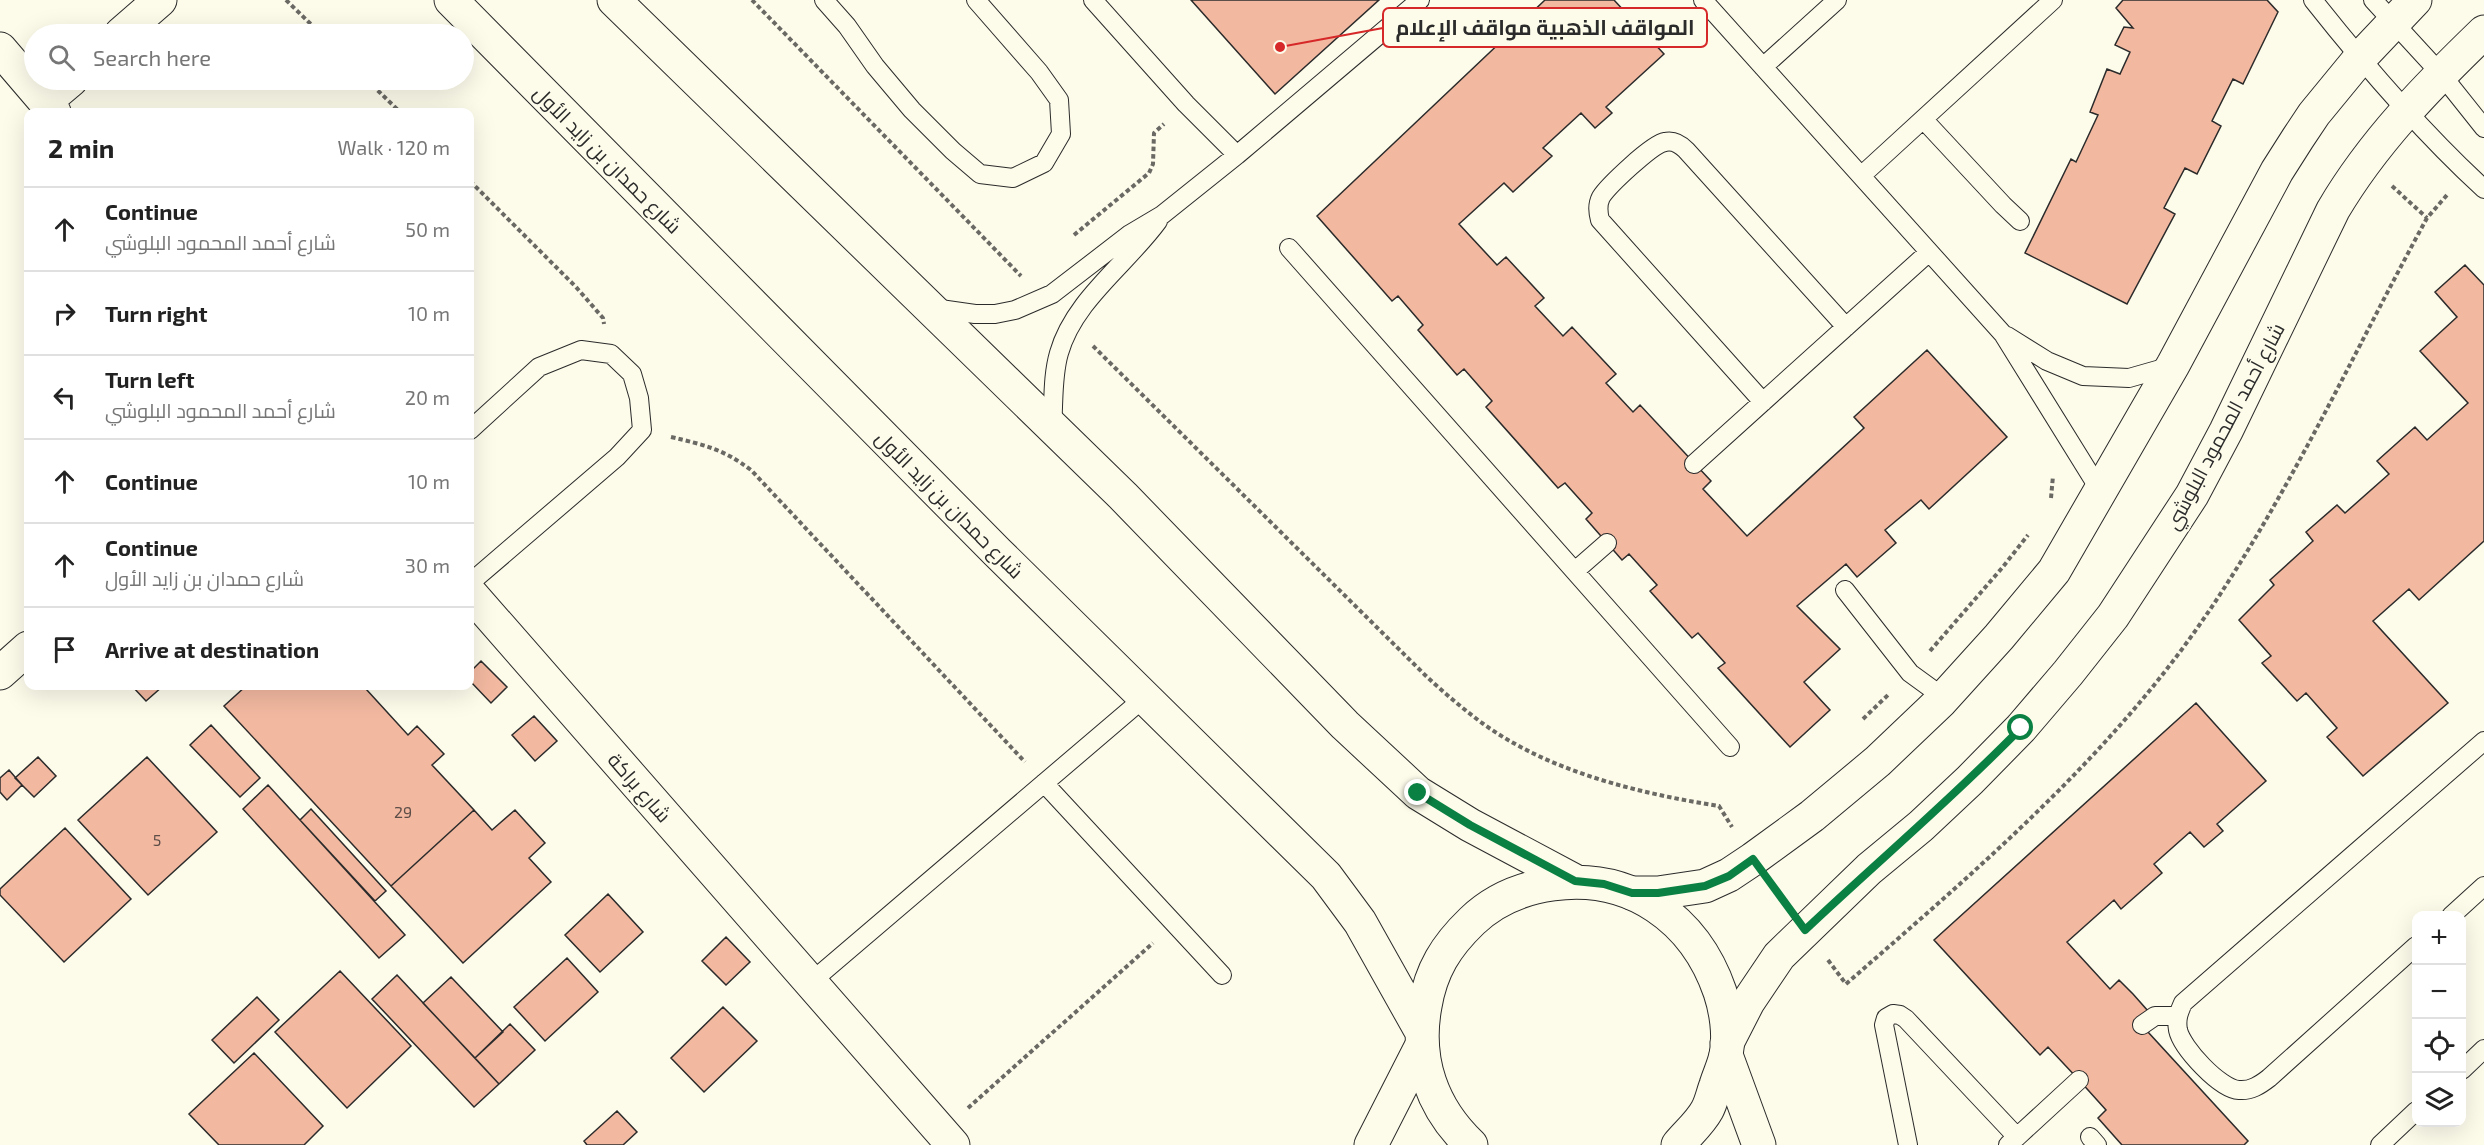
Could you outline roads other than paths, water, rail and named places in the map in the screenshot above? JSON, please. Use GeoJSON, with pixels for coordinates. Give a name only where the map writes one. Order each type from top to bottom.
{"type":"FeatureCollection","features":[{"type":"Feature","properties":{"kind":"street"},"geometry":{"type":"LineString","coordinates":[[132,24],[160,0]]}},
{"type":"Feature","properties":{"kind":"street","name":"شارع حمدان بن زايد الأول"},"geometry":{"type":"LineString","coordinates":[[451,0],[989,544],[1326,876],[1360,922],[1421,1038]]}},
{"type":"Feature","properties":{"kind":"street"},"geometry":{"type":"LineString","coordinates":[[614,0],[1123,496],[1345,725],[1418,793],[1470,825],[1575,881]]}},
{"type":"Feature","properties":{"kind":"street"},"geometry":{"type":"LineString","coordinates":[[1632,893],[1658,893],[1705,886],[1729,876],[1812,816],[1878,761],[1944,697],[1999,638],[2054,571],[2173,365],[2282,163],[2314,114],[2360,58],[2394,7]]}},
{"type":"Feature","properties":{"kind":"street","name":"شارع أحمد المحمود البلوشي"},"geometry":{"type":"LineString","coordinates":[[1727,1049],[1748,1002],[1779,956],[1869,869],[1971,780],[2055,689],[2113,616],[2192,495],[2348,184],[2406,111],[2440,74],[2484,32]]}},
{"type":"Feature","properties":{"kind":"street"},"geometry":{"type":"LineString","coordinates":[[0,49],[24,77]]}},
{"type":"Feature","properties":{"kind":"street"},"geometry":{"type":"LineString","coordinates":[[35,90],[50,107],[63,90]]}},
{"type":"Feature","properties":{"kind":"street","name":"شارع براكة"},"geometry":{"type":"LineString","coordinates":[[474,598],[947,1138]]}},
{"type":"Feature","properties":{"kind":"street"},"geometry":{"type":"LineString","coordinates":[[0,673],[24,652]]}},
{"type":"Feature","properties":{"kind":"street"},"geometry":{"type":"LineString","coordinates":[[1371,1145],[1421,1038],[1429,982],[1452,941],[1486,908],[1528,888],[1575,881],[1604,884],[1632,893],[1665,911],[1692,937],[1713,969],[1725,1005],[1727,1049],[1759,1145]]}},
{"type":"Feature","properties":{"kind":"street"},"geometry":{"type":"LineString","coordinates":[[1421,1038],[1431,1090],[1455,1129],[1471,1145]]}},
{"type":"Feature","properties":{"kind":"street"},"geometry":{"type":"LineString","coordinates":[[1678,1145],[1707,1111],[1727,1049]]}},
{"type":"Feature","properties":{"kind":"lane"},"geometry":{"type":"LineString","coordinates":[[825,0],[912,110],[953,151],[980,174],[1013,178],[1044,163],[1050,153],[1061,134],[1059,100],[1039,72],[976,0]]}},
{"type":"Feature","properties":{"kind":"lane"},"geometry":{"type":"LineString","coordinates":[[1093,0],[1186,104],[1237,155]]}},
{"type":"Feature","properties":{"kind":"lane"},"geometry":{"type":"LineString","coordinates":[[931,308],[975,314],[995,314],[1015,310],[1044,299],[1069,283],[1130,234],[1162,215],[1237,155],[1420,0]]}},
{"type":"Feature","properties":{"kind":"lane"},"geometry":{"type":"LineString","coordinates":[[1703,0],[2003,334],[2100,492]]}},
{"type":"Feature","properties":{"kind":"lane"},"geometry":{"type":"LineString","coordinates":[[1763,68],[1837,0]]}},
{"type":"Feature","properties":{"kind":"lane"},"geometry":{"type":"LineString","coordinates":[[1861,176],[2053,0]]}},
{"type":"Feature","properties":{"kind":"lane"},"geometry":{"type":"LineString","coordinates":[[2313,0],[2406,111],[2484,189]]}},
{"type":"Feature","properties":{"kind":"lane"},"geometry":{"type":"LineString","coordinates":[[2394,7],[2440,74],[2484,128]]}},
{"type":"Feature","properties":{"kind":"lane"},"geometry":{"type":"LineString","coordinates":[[1923,119],[2003,206],[2020,220]]}},
{"type":"Feature","properties":{"kind":"lane"},"geometry":{"type":"LineString","coordinates":[[1763,402],[1600,220],[1598,211],[1602,196],[1650,150],[1665,142],[1680,144],[1846,327]]}},
{"type":"Feature","properties":{"kind":"lane"},"geometry":{"type":"LineString","coordinates":[[1052,427],[1059,355],[1071,324],[1088,301],[1136,249],[1162,215]]}},
{"type":"Feature","properties":{"kind":"lane"},"geometry":{"type":"LineString","coordinates":[[1289,248],[1730,747]]}},
{"type":"Feature","properties":{"kind":"lane"},"geometry":{"type":"LineString","coordinates":[[1694,464],[1929,252]]}},
{"type":"Feature","properties":{"kind":"lane"},"geometry":{"type":"LineString","coordinates":[[2003,334],[2047,361],[2083,376],[2129,378],[2173,365]]}},
{"type":"Feature","properties":{"kind":"lane"},"geometry":{"type":"LineString","coordinates":[[474,426],[539,367],[581,350],[610,354],[632,374],[639,398],[642,430],[617,457],[474,580]]}},
{"type":"Feature","properties":{"kind":"lane"},"geometry":{"type":"LineString","coordinates":[[1575,571],[1607,543]]}},
{"type":"Feature","properties":{"kind":"lane"},"geometry":{"type":"LineString","coordinates":[[1845,590],[1910,673],[1944,697]]}},
{"type":"Feature","properties":{"kind":"lane"},"geometry":{"type":"LineString","coordinates":[[811,982],[1144,698]]}},
{"type":"Feature","properties":{"kind":"lane"},"geometry":{"type":"LineString","coordinates":[[2412,950],[2256,1088],[2239,1090],[2223,1085],[2210,1074],[2178,1032],[2177,1016],[2183,1003],[2484,741]]}},
{"type":"Feature","properties":{"kind":"lane"},"geometry":{"type":"LineString","coordinates":[[1044,783],[1221,975]]}},
{"type":"Feature","properties":{"kind":"lane"},"geometry":{"type":"LineString","coordinates":[[2456,911],[2484,886]]}},
{"type":"Feature","properties":{"kind":"lane"},"geometry":{"type":"LineString","coordinates":[[1908,1145],[1884,1025],[1886,1018],[1893,1014],[1906,1019],[2013,1141],[2079,1080]]}},
{"type":"Feature","properties":{"kind":"lane"},"geometry":{"type":"LineString","coordinates":[[2142,1025],[2155,1016],[2177,1016]]}},
{"type":"Feature","properties":{"kind":"lane"},"geometry":{"type":"LineString","coordinates":[[2466,1066],[2484,1049]]}},
{"type":"Feature","properties":{"kind":"lane"},"geometry":{"type":"LineString","coordinates":[[2379,1145],[2412,1115]]}},
{"type":"Feature","properties":{"kind":"place","name":"المواقف الذهبية مواقف الإعلام"},"geometry":{"type":"Point","coordinates":[1280,47]}}]}
